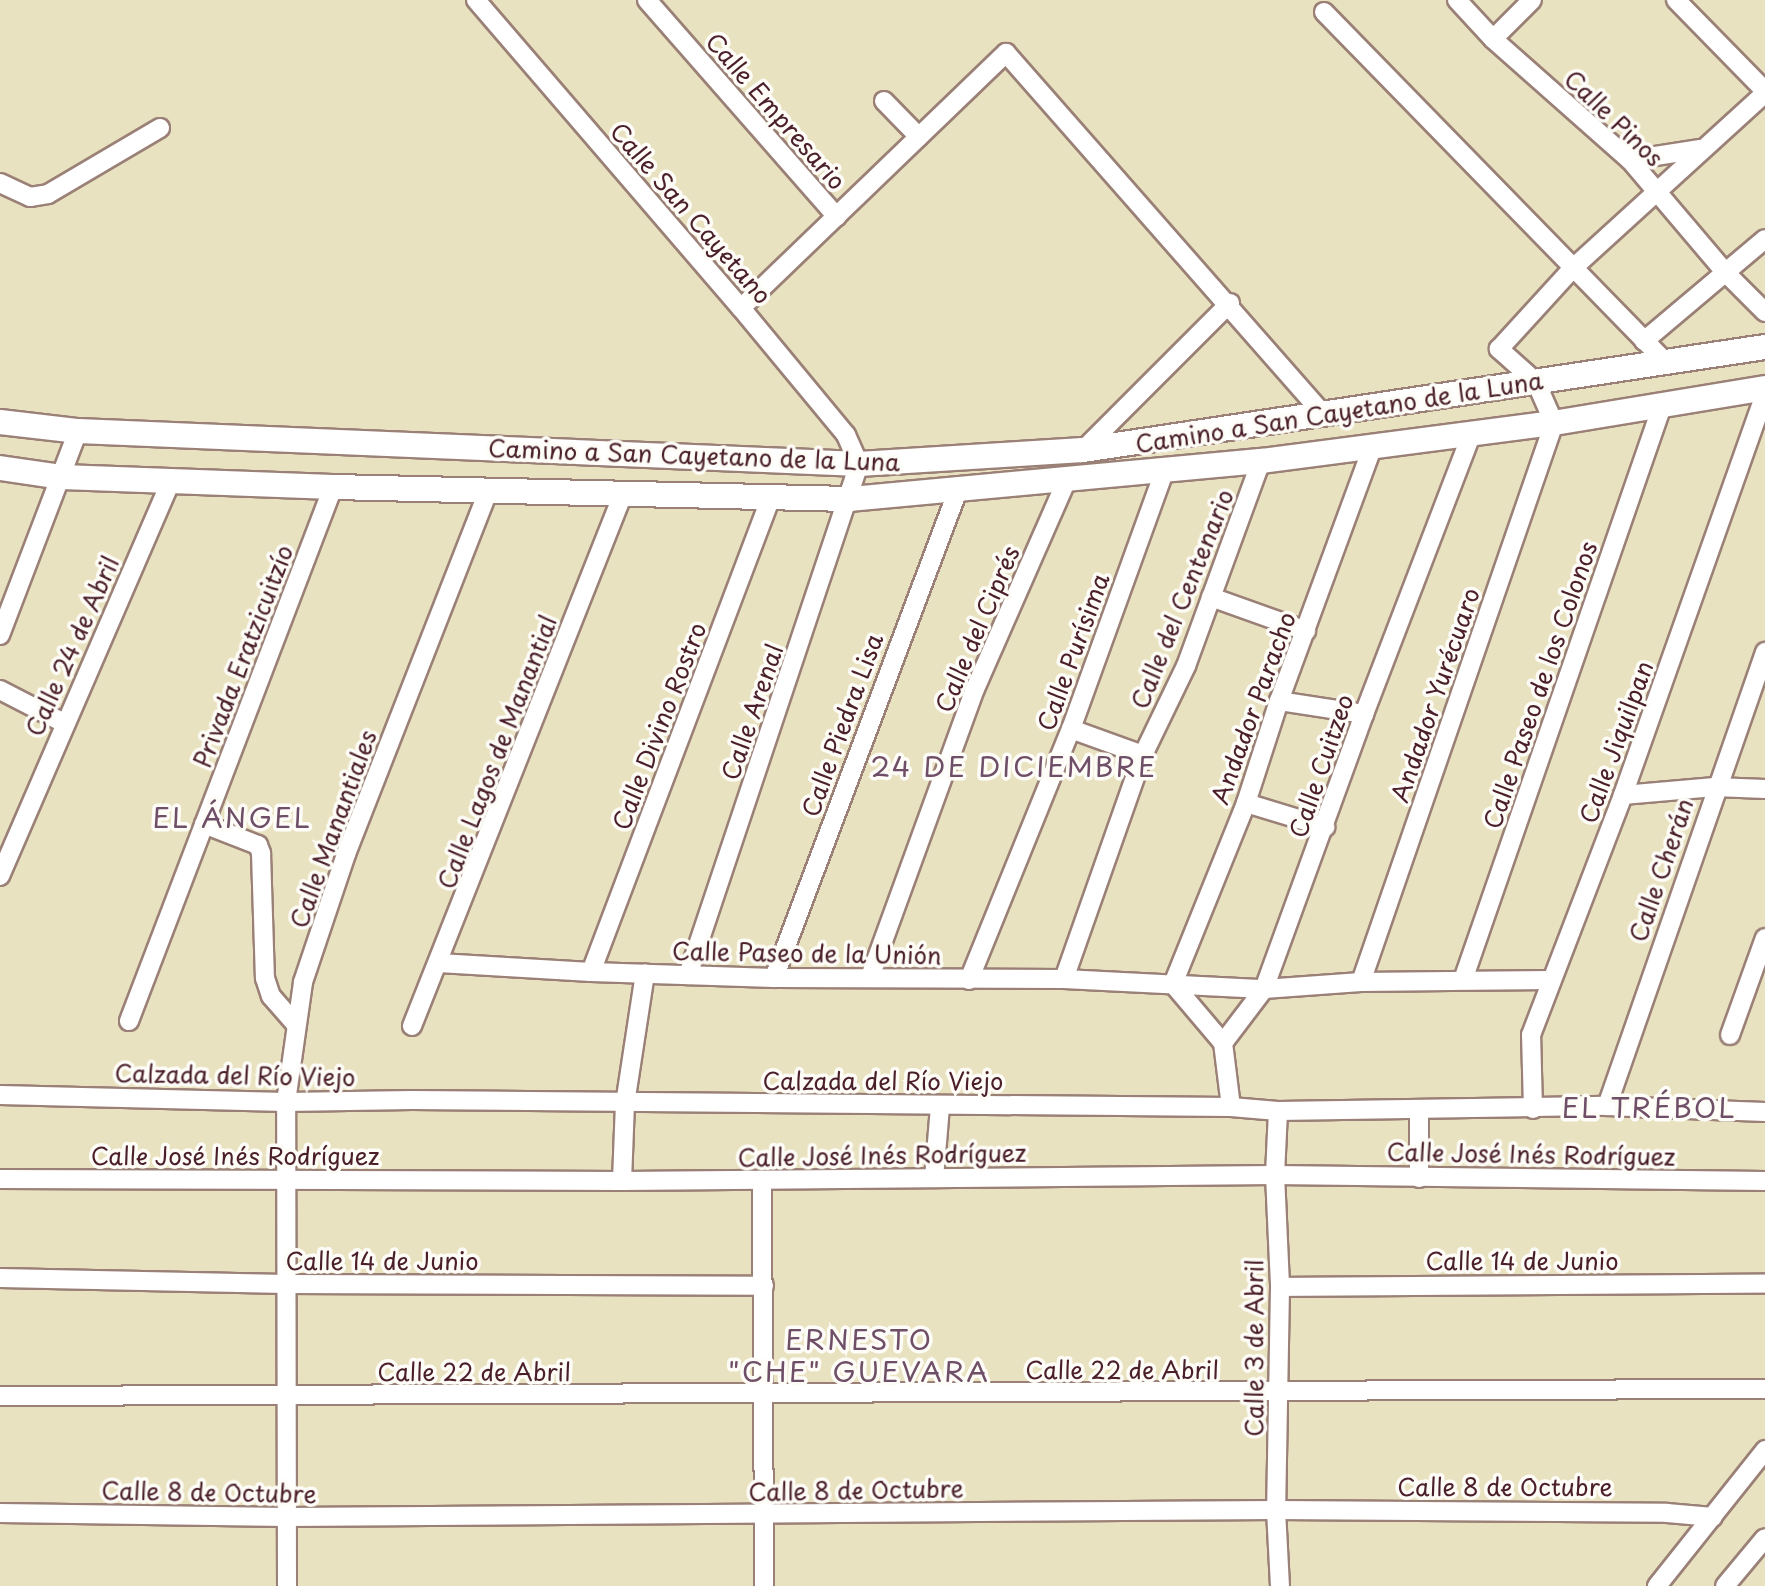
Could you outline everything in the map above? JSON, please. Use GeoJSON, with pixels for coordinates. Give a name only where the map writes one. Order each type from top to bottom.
{"type":"FeatureCollection","features":[{"type":"Feature","properties":{"kind":"street","name":"Calle San Cayetano"},"geometry":{"type":"LineString","coordinates":[[476,0],[846,435],[859,464]]}},
{"type":"Feature","properties":{"kind":"street","name":"Calle Empresario"},"geometry":{"type":"LineString","coordinates":[[647,0],[837,217]]}},
{"type":"Feature","properties":{"kind":"street","name":"Calle Pinos"},"geometry":{"type":"LineString","coordinates":[[1457,0],[1493,39],[1630,160],[1726,273],[1765,312]]}},
{"type":"Feature","properties":{"kind":"street"},"geometry":{"type":"LineString","coordinates":[[1493,39],[1532,0]]}},
{"type":"Feature","properties":{"kind":"street"},"geometry":{"type":"LineString","coordinates":[[1554,423],[1536,382],[1499,349],[1573,268],[1765,92],[1676,0]]}},
{"type":"Feature","properties":{"kind":"street"},"geometry":{"type":"LineString","coordinates":[[1324,12],[1665,362]]}},
{"type":"Feature","properties":{"kind":"street"},"geometry":{"type":"LineString","coordinates":[[741,308],[1006,53],[1230,303],[1325,416]]}},
{"type":"Feature","properties":{"kind":"street"},"geometry":{"type":"LineString","coordinates":[[884,101],[919,137]]}},
{"type":"Feature","properties":{"kind":"street"},"geometry":{"type":"LineString","coordinates":[[0,183],[30,197],[48,194],[160,128]]}},
{"type":"Feature","properties":{"kind":"street"},"geometry":{"type":"LineString","coordinates":[[1630,160],[1700,149]]}},
{"type":"Feature","properties":{"kind":"street"},"geometry":{"type":"LineString","coordinates":[[1644,341],[1765,239]]}},
{"type":"Feature","properties":{"kind":"street"},"geometry":{"type":"LineString","coordinates":[[1083,450],[1230,303]]}},
{"type":"Feature","properties":{"kind":"street","name":"Camino a San Cayetano de la Luna"},"geometry":{"type":"LineString","coordinates":[[0,422],[78,431],[859,464],[1083,450],[1325,416],[1765,347]]}},
{"type":"Feature","properties":{"kind":"street","name":"Camino a San Cayetano de la Luna"},"geometry":{"type":"LineString","coordinates":[[0,468],[62,477],[333,487],[850,499],[1066,482],[1261,461],[1554,423],[1765,388]]}},
{"type":"Feature","properties":{"kind":"street","name":"Calle Jiquilpan"},"geometry":{"type":"LineString","coordinates":[[1533,1109],[1531,1035],[1623,795],[1765,394]]}},
{"type":"Feature","properties":{"kind":"street","name":"Calle Paseo de los Colonos"},"geometry":{"type":"LineString","coordinates":[[1463,980],[1662,406]]}},
{"type":"Feature","properties":{"kind":"street","name":"Andador Yurécuaro"},"geometry":{"type":"LineString","coordinates":[[1361,982],[1554,423]]}},
{"type":"Feature","properties":{"kind":"street"},"geometry":{"type":"LineString","coordinates":[[0,635],[78,431]]}},
{"type":"Feature","properties":{"kind":"street","name":"Calle Cuitzeo"},"geometry":{"type":"LineString","coordinates":[[1223,1043],[1264,989],[1364,714],[1471,435]]}},
{"type":"Feature","properties":{"kind":"street","name":"Andador Paracho"},"geometry":{"type":"LineString","coordinates":[[1173,984],[1246,803],[1279,701],[1373,446]]}},
{"type":"Feature","properties":{"kind":"street","name":"Calle del Centenario"},"geometry":{"type":"LineString","coordinates":[[1064,979],[1143,755],[1186,666],[1261,461]]}},
{"type":"Feature","properties":{"kind":"street","name":"Calle Arenal"},"geometry":{"type":"LineString","coordinates":[[688,975],[850,499],[859,464]]}},
{"type":"Feature","properties":{"kind":"street","name":"Calle Purísima"},"geometry":{"type":"LineString","coordinates":[[969,980],[1071,729],[1164,472]]}},
{"type":"Feature","properties":{"kind":"street","name":"Calle 24 de Abril"},"geometry":{"type":"LineString","coordinates":[[0,876],[171,480]]}},
{"type":"Feature","properties":{"kind":"street","name":"Calle del Ciprés"},"geometry":{"type":"LineString","coordinates":[[870,977],[975,689],[1066,482]]}},
{"type":"Feature","properties":{"kind":"street","name":"Privada Eratzicuitzío"},"geometry":{"type":"LineString","coordinates":[[129,1021],[333,487]]}},
{"type":"Feature","properties":{"kind":"street","name":"Calle Manantiales"},"geometry":{"type":"LineString","coordinates":[[287,1586],[286,1102],[303,982],[346,854],[489,490]]}},
{"type":"Feature","properties":{"kind":"street","name":"Calle Piedra Lisa"},"geometry":{"type":"LineString","coordinates":[[774,978],[958,490]]}},
{"type":"Feature","properties":{"kind":"street","name":"Calle Lagos de Manantial"},"geometry":{"type":"LineString","coordinates":[[412,1026],[623,494]]}},
{"type":"Feature","properties":{"kind":"street","name":"Calle Divino Rostro"},"geometry":{"type":"LineString","coordinates":[[591,972],[771,497]]}},
{"type":"Feature","properties":{"kind":"street"},"geometry":{"type":"LineString","coordinates":[[1211,597],[1306,631]]}},
{"type":"Feature","properties":{"kind":"street","name":"Calle Cherán"},"geometry":{"type":"LineString","coordinates":[[1607,1106],[1715,787],[1765,652]]}},
{"type":"Feature","properties":{"kind":"street"},"geometry":{"type":"LineString","coordinates":[[0,690],[64,723]]}},
{"type":"Feature","properties":{"kind":"street"},"geometry":{"type":"LineString","coordinates":[[1279,701],[1364,714]]}},
{"type":"Feature","properties":{"kind":"street"},"geometry":{"type":"LineString","coordinates":[[1071,729],[1143,755]]}},
{"type":"Feature","properties":{"kind":"street"},"geometry":{"type":"LineString","coordinates":[[1623,795],[1715,787],[1765,789]]}},
{"type":"Feature","properties":{"kind":"street"},"geometry":{"type":"LineString","coordinates":[[1246,803],[1325,827]]}},
{"type":"Feature","properties":{"kind":"street"},"geometry":{"type":"LineString","coordinates":[[204,824],[258,845],[261,853],[265,978],[271,996],[296,1025]]}},
{"type":"Feature","properties":{"kind":"street"},"geometry":{"type":"LineString","coordinates":[[1730,1035],[1765,938]]}},
{"type":"Feature","properties":{"kind":"street","name":"Calle Paseo de la Unión"},"geometry":{"type":"LineString","coordinates":[[439,963],[645,974],[774,978],[1064,979],[1264,989],[1361,982],[1551,980]]}},
{"type":"Feature","properties":{"kind":"street"},"geometry":{"type":"LineString","coordinates":[[622,1181],[625,1104],[645,974]]}},
{"type":"Feature","properties":{"kind":"street"},"geometry":{"type":"LineString","coordinates":[[1173,984],[1223,1043],[1231,1107]]}},
{"type":"Feature","properties":{"kind":"street","name":"Calzada del Río Viejo"},"geometry":{"type":"LineString","coordinates":[[0,1095],[286,1102],[1231,1107],[1278,1111],[1607,1106],[1765,1112]]}},
{"type":"Feature","properties":{"kind":"street"},"geometry":{"type":"LineString","coordinates":[[934,1178],[940,1106]]}},
{"type":"Feature","properties":{"kind":"street"},"geometry":{"type":"LineString","coordinates":[[1419,1109],[1419,1178]]}},
{"type":"Feature","properties":{"kind":"street","name":"Calle 3 de Abril"},"geometry":{"type":"LineString","coordinates":[[1278,1111],[1275,1175],[1280,1287],[1276,1510],[1280,1586]]}},
{"type":"Feature","properties":{"kind":"street","name":"Calle José Inés Rodríguez"},"geometry":{"type":"LineString","coordinates":[[0,1179],[762,1181],[1275,1175],[1765,1181]]}},
{"type":"Feature","properties":{"kind":"street"},"geometry":{"type":"LineString","coordinates":[[762,1181],[764,1586]]}},
{"type":"Feature","properties":{"kind":"street","name":"Calle 14 de Junio"},"geometry":{"type":"LineString","coordinates":[[0,1278],[286,1284],[764,1286]]}},
{"type":"Feature","properties":{"kind":"street","name":"Calle 14 de Junio"},"geometry":{"type":"LineString","coordinates":[[1280,1287],[1765,1284]]}},
{"type":"Feature","properties":{"kind":"street","name":"Calle 22 de Abril"},"geometry":{"type":"LineString","coordinates":[[0,1396],[1765,1389]]}},
{"type":"Feature","properties":{"kind":"street"},"geometry":{"type":"LineString","coordinates":[[1657,1586],[1765,1450]]}},
{"type":"Feature","properties":{"kind":"street","name":"Calle 8 de Octubre"},"geometry":{"type":"LineString","coordinates":[[0,1513],[286,1517],[1276,1510],[1667,1513],[1713,1517]]}},
{"type":"Feature","properties":{"kind":"street"},"geometry":{"type":"LineString","coordinates":[[1725,1586],[1765,1538]]}},
{"type":"Feature","properties":{"kind":"district","name":"24 DE DICIEMBRE"},"geometry":{"type":"Point","coordinates":[1014,766]}},
{"type":"Feature","properties":{"kind":"district","name":"EL ÁNGEL"},"geometry":{"type":"Point","coordinates":[232,817]}},
{"type":"Feature","properties":{"kind":"district","name":"EL TRÉBOL"},"geometry":{"type":"Point","coordinates":[1649,1107]}},
{"type":"Feature","properties":{"kind":"district","name":"ERNESTO \"CHE\" GUEVARA"},"geometry":{"type":"Point","coordinates":[859,1355]}}]}
